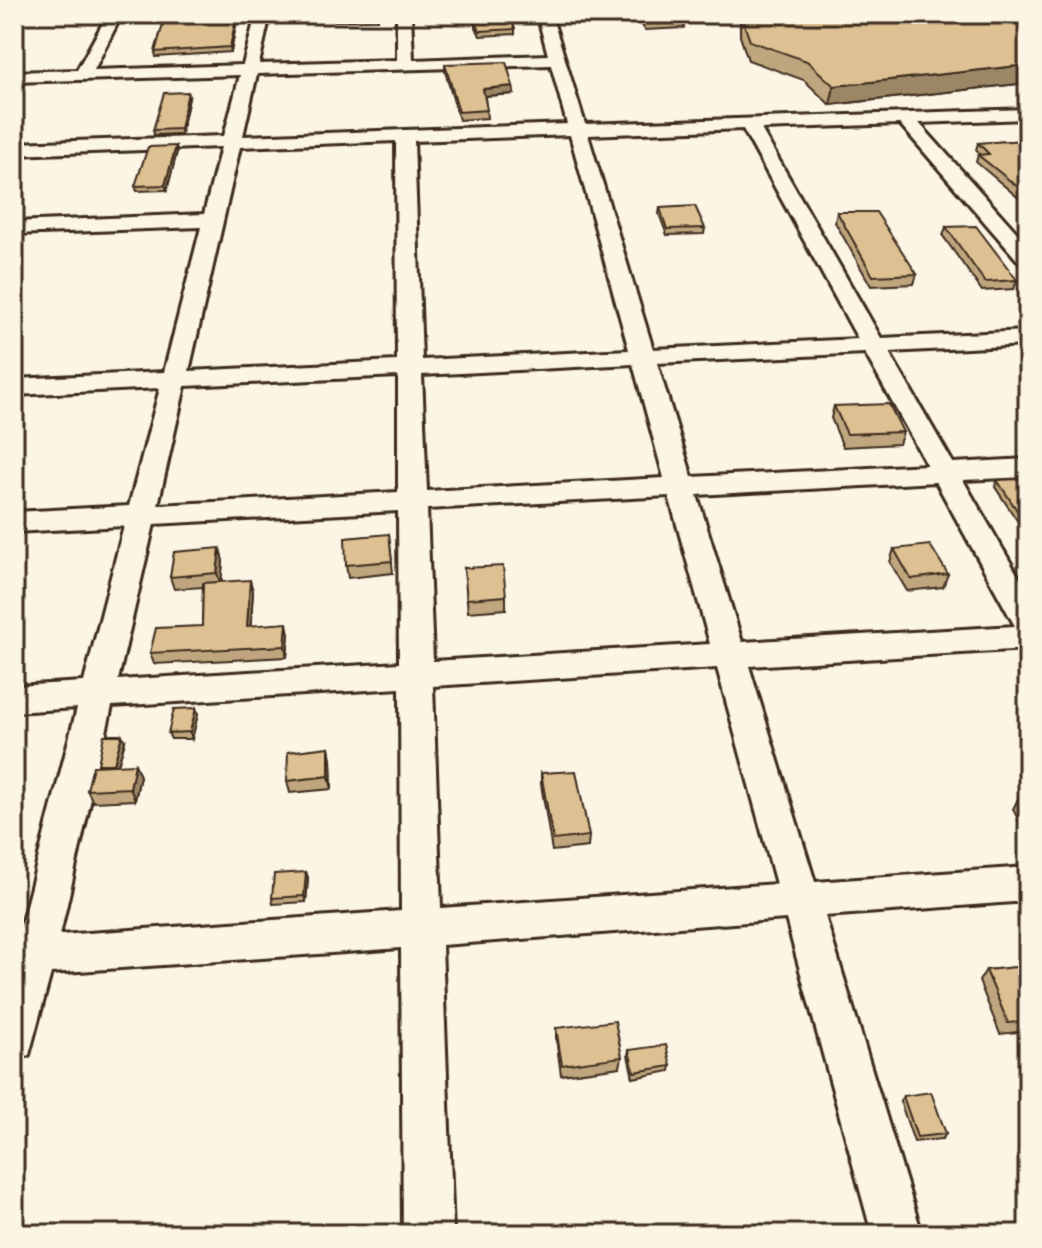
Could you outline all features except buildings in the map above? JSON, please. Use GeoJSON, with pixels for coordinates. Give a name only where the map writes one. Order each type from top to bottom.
{"type":"FeatureCollection","features":[{"type":"Feature","properties":{"kind":"street"},"geometry":{"type":"LineString","coordinates":[[83,75],[115,14]]}},
{"type":"Feature","properties":{"kind":"street"},"geometry":{"type":"LineString","coordinates":[[14,1040],[24,957],[98,693],[263,14]]}},
{"type":"Feature","properties":{"kind":"street"},"geometry":{"type":"LineString","coordinates":[[404,14],[405,64]]}},
{"type":"Feature","properties":{"kind":"street"},"geometry":{"type":"LineString","coordinates":[[544,14],[897,1234]]}},
{"type":"Feature","properties":{"kind":"street"},"geometry":{"type":"LineString","coordinates":[[14,77],[557,60]]}},
{"type":"Feature","properties":{"kind":"street"},"geometry":{"type":"LineString","coordinates":[[14,149],[1028,114]]}},
{"type":"Feature","properties":{"kind":"street"},"geometry":{"type":"LineString","coordinates":[[905,118],[1028,258]]}},
{"type":"Feature","properties":{"kind":"street"},"geometry":{"type":"LineString","coordinates":[[749,124],[1028,621]]}},
{"type":"Feature","properties":{"kind":"street"},"geometry":{"type":"LineString","coordinates":[[405,136],[428,1234]]}},
{"type":"Feature","properties":{"kind":"street"},"geometry":{"type":"LineString","coordinates":[[14,228],[213,220]]}},
{"type":"Feature","properties":{"kind":"street"},"geometry":{"type":"LineString","coordinates":[[14,387],[1028,338]]}},
{"type":"Feature","properties":{"kind":"street"},"geometry":{"type":"LineString","coordinates":[[14,522],[1028,468]]}},
{"type":"Feature","properties":{"kind":"street"},"geometry":{"type":"LineString","coordinates":[[14,699],[1028,637]]}},
{"type":"Feature","properties":{"kind":"street"},"geometry":{"type":"LineString","coordinates":[[24,957],[1028,884]]}}]}
